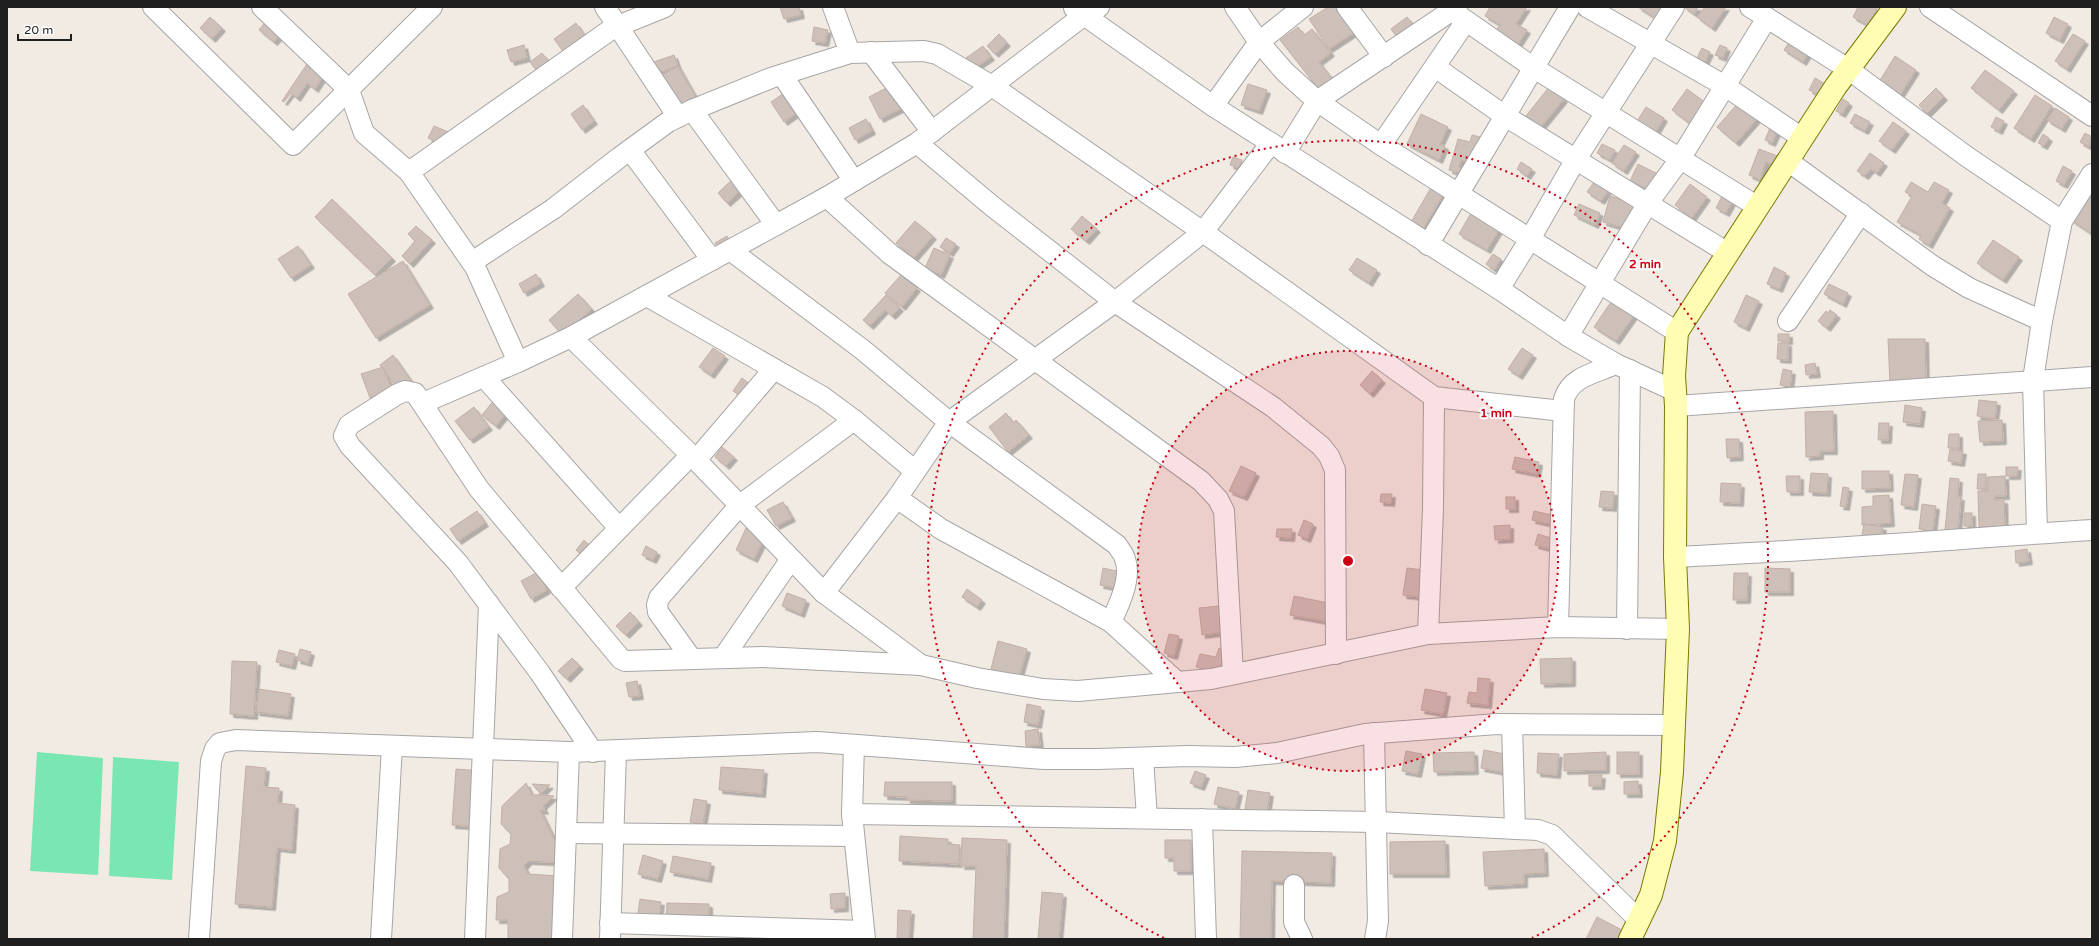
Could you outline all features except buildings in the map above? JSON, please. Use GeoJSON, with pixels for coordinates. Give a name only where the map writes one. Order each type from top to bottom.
{"type":"FeatureCollection","features":[{"type":"Feature","properties":{"kind":"main road"},"geometry":{"type":"LineString","coordinates":[[1634,930],[1651,894],[1664,842],[1674,725],[1678,629],[1675,557],[1677,332],[1848,69],[1894,7]]}},
{"type":"Feature","properties":{"kind":"street"},"geometry":{"type":"LineString","coordinates":[[153,7],[293,145],[432,7]]}},
{"type":"Feature","properties":{"kind":"street"},"geometry":{"type":"LineString","coordinates":[[262,7],[349,90],[364,133],[410,172],[472,262],[518,362]]}},
{"type":"Feature","properties":{"kind":"street"},"geometry":{"type":"LineString","coordinates":[[605,7],[617,26],[685,113],[776,225]]}},
{"type":"Feature","properties":{"kind":"street"},"geometry":{"type":"LineString","coordinates":[[410,172],[617,26],[665,7]]}},
{"type":"Feature","properties":{"kind":"street"},"geometry":{"type":"LineString","coordinates":[[833,7],[850,53]]}},
{"type":"Feature","properties":{"kind":"street"},"geometry":{"type":"LineString","coordinates":[[1234,7],[1259,42],[1285,72],[1317,101],[1381,145],[1677,332]]}},
{"type":"Feature","properties":{"kind":"street"},"geometry":{"type":"LineString","coordinates":[[1213,106],[1259,42],[1303,7]]}},
{"type":"Feature","properties":{"kind":"street"},"geometry":{"type":"LineString","coordinates":[[1346,7],[1384,57]]}},
{"type":"Feature","properties":{"kind":"street"},"geometry":{"type":"LineString","coordinates":[[1428,245],[1570,7]]}},
{"type":"Feature","properties":{"kind":"street"},"geometry":{"type":"LineString","coordinates":[[1588,7],[1725,86],[1802,138]]}},
{"type":"Feature","properties":{"kind":"street"},"geometry":{"type":"LineString","coordinates":[[1498,289],[1530,239],[1576,159],[1674,7]]}},
{"type":"Feature","properties":{"kind":"street"},"geometry":{"type":"LineString","coordinates":[[1750,7],[1848,69],[1966,156],[2062,221]]}},
{"type":"Feature","properties":{"kind":"street"},"geometry":{"type":"LineString","coordinates":[[1930,7],[2092,116]]}},
{"type":"Feature","properties":{"kind":"street"},"geometry":{"type":"LineString","coordinates":[[423,403],[518,362],[571,337],[854,181],[925,138],[992,86],[1085,10],[1213,106],[1498,289],[1568,336],[1676,399],[2092,377]]}},
{"type":"Feature","properties":{"kind":"street"},"geometry":{"type":"LineString","coordinates":[[824,593],[897,498],[949,422],[1115,302],[1203,232],[1278,148],[1317,101],[1456,12]]}},
{"type":"Feature","properties":{"kind":"street"},"geometry":{"type":"LineString","coordinates":[[1456,12],[1534,68],[1758,207]]}},
{"type":"Feature","properties":{"kind":"street"},"geometry":{"type":"LineString","coordinates":[[1381,145],[1434,67],[1456,12]]}},
{"type":"Feature","properties":{"kind":"street"},"geometry":{"type":"LineString","coordinates":[[1568,336],[1648,204],[1680,159],[1767,18]]}},
{"type":"Feature","properties":{"kind":"street"},"geometry":{"type":"LineString","coordinates":[[472,262],[553,209],[630,150],[685,113],[782,75],[850,53],[924,51],[937,54],[992,86],[1203,232],[1434,397],[1563,411]]}},
{"type":"Feature","properties":{"kind":"street"},"geometry":{"type":"LineString","coordinates":[[871,52],[925,138],[992,206],[1115,302],[1272,407],[1321,446],[1329,456],[1335,470],[1337,492],[1336,654]]}},
{"type":"Feature","properties":{"kind":"street"},"geometry":{"type":"LineString","coordinates":[[1434,67],[1505,116],[1728,253]]}},
{"type":"Feature","properties":{"kind":"street"},"geometry":{"type":"LineString","coordinates":[[782,75],[854,181]]}},
{"type":"Feature","properties":{"kind":"street"},"geometry":{"type":"LineString","coordinates":[[630,150],[712,260]]}},
{"type":"Feature","properties":{"kind":"street"},"geometry":{"type":"LineString","coordinates":[[1788,161],[1934,266],[1969,288],[2042,321]]}},
{"type":"Feature","properties":{"kind":"street"},"geometry":{"type":"LineString","coordinates":[[2037,533],[2033,380],[2042,321],[2062,221],[2092,174]]}},
{"type":"Feature","properties":{"kind":"street"},"geometry":{"type":"LineString","coordinates":[[827,197],[890,254],[1201,482],[1218,499],[1224,511],[1233,674]]}},
{"type":"Feature","properties":{"kind":"street"},"geometry":{"type":"LineString","coordinates":[[1788,321],[1860,213]]}},
{"type":"Feature","properties":{"kind":"street"},"geometry":{"type":"LineString","coordinates":[[730,250],[863,350],[949,422],[1116,545],[1125,559],[1126,575],[1119,603],[1111,622]]}},
{"type":"Feature","properties":{"kind":"street"},"geometry":{"type":"LineString","coordinates":[[647,296],[823,397],[854,420],[915,471]]}},
{"type":"Feature","properties":{"kind":"street"},"geometry":{"type":"LineString","coordinates":[[571,337],[693,457],[824,593],[921,665]]}},
{"type":"Feature","properties":{"kind":"street"},"geometry":{"type":"LineString","coordinates":[[1558,627],[1564,399],[1570,385],[1576,381],[1623,367]]}},
{"type":"Feature","properties":{"kind":"street"},"geometry":{"type":"LineString","coordinates":[[1623,367],[1627,628]]}},
{"type":"Feature","properties":{"kind":"street"},"geometry":{"type":"LineString","coordinates":[[561,588],[619,528],[693,457],[774,368]]}},
{"type":"Feature","properties":{"kind":"street"},"geometry":{"type":"LineString","coordinates":[[484,377],[619,528]]}},
{"type":"Feature","properties":{"kind":"street"},"geometry":{"type":"LineString","coordinates":[[593,752],[540,673],[458,563],[382,483],[350,446],[344,436],[349,425],[405,391],[416,393],[479,489],[621,659],[631,662],[691,658],[763,657],[921,665],[977,678],[1043,689],[1078,692],[1177,682],[1233,674],[1428,634],[1558,627],[1678,629]]}},
{"type":"Feature","properties":{"kind":"street"},"geometry":{"type":"LineString","coordinates":[[1428,634],[1433,509],[1434,397]]}},
{"type":"Feature","properties":{"kind":"street"},"geometry":{"type":"LineString","coordinates":[[691,658],[658,612],[657,605],[666,589],[740,505],[854,420]]}},
{"type":"Feature","properties":{"kind":"street"},"geometry":{"type":"LineString","coordinates":[[897,498],[941,529],[1111,622],[1177,682]]}},
{"type":"Feature","properties":{"kind":"street"},"geometry":{"type":"LineString","coordinates":[[1675,557],[1779,552],[1863,544],[2092,530]]}},
{"type":"Feature","properties":{"kind":"street"},"geometry":{"type":"LineString","coordinates":[[724,658],[791,559]]}},
{"type":"Feature","properties":{"kind":"street"},"geometry":{"type":"LineString","coordinates":[[475,939],[489,604]]}},
{"type":"Feature","properties":{"kind":"street"},"geometry":{"type":"LineString","coordinates":[[199,939],[211,762],[215,749],[220,743],[236,740],[569,752],[810,742],[1044,759],[1143,758],[1188,756],[1235,757],[1277,753],[1374,733],[1512,724],[1674,725]]}},
{"type":"Feature","properties":{"kind":"street"},"geometry":{"type":"LineString","coordinates":[[1512,724],[1515,829]]}},
{"type":"Feature","properties":{"kind":"street"},"geometry":{"type":"LineString","coordinates":[[1374,733],[1378,921],[1374,939]]}},
{"type":"Feature","properties":{"kind":"street"},"geometry":{"type":"LineString","coordinates":[[616,751],[610,931],[864,935],[852,814],[854,745]]}},
{"type":"Feature","properties":{"kind":"street"},"geometry":{"type":"LineString","coordinates":[[381,939],[392,746]]}},
{"type":"Feature","properties":{"kind":"street"},"geometry":{"type":"LineString","coordinates":[[562,939],[569,752]]}},
{"type":"Feature","properties":{"kind":"street"},"geometry":{"type":"LineString","coordinates":[[1143,758],[1147,818]]}},
{"type":"Feature","properties":{"kind":"street"},"geometry":{"type":"LineString","coordinates":[[852,814],[1377,822],[1538,830],[1552,836],[1634,930]]}},
{"type":"Feature","properties":{"kind":"street"},"geometry":{"type":"LineString","coordinates":[[1202,819],[1206,939]]}},
{"type":"Feature","properties":{"kind":"street"},"geometry":{"type":"LineString","coordinates":[[566,833],[613,835],[854,836]]}},
{"type":"Feature","properties":{"kind":"street"},"geometry":{"type":"LineString","coordinates":[[1294,885],[1294,922],[1302,939]]}},
{"type":"Feature","properties":{"kind":"green space"},"geometry":{"type":"Polygon","coordinates":[[[37,752],[103,758],[98,875],[30,871],[37,752]]]}},
{"type":"Feature","properties":{"kind":"green space"},"geometry":{"type":"Polygon","coordinates":[[[113,757],[179,762],[172,880],[109,876],[113,757]]]}}]}
